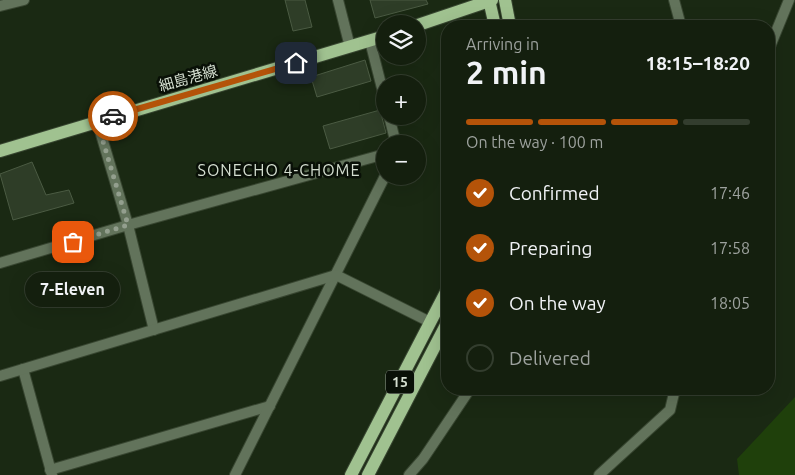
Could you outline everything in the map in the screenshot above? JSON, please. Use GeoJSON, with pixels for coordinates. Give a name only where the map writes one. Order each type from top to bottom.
{"type":"FeatureCollection","features":[{"type":"Feature","properties":{"kind":"main road"},"geometry":{"type":"LineString","coordinates":[[426,22],[490,0],[494,20]]}},
{"type":"Feature","properties":{"kind":"main road"},"geometry":{"type":"LineString","coordinates":[[505,0],[509,20]]}},
{"type":"Feature","properties":{"kind":"main road","name":"細島港線"},"geometry":{"type":"LineString","coordinates":[[0,151],[376,39]]}},
{"type":"Feature","properties":{"kind":"main road","name":"15"},"geometry":{"type":"LineString","coordinates":[[352,475],[441,301]]}},
{"type":"Feature","properties":{"kind":"main road","name":"15"},"geometry":{"type":"LineString","coordinates":[[368,475],[441,336]]}},
{"type":"Feature","properties":{"kind":"street"},"geometry":{"type":"LineString","coordinates":[[0,6],[24,0]]}},
{"type":"Feature","properties":{"kind":"street"},"geometry":{"type":"LineString","coordinates":[[338,0],[350,47]]}},
{"type":"Feature","properties":{"kind":"street"},"geometry":{"type":"LineString","coordinates":[[674,0],[679,20]]}},
{"type":"Feature","properties":{"kind":"street"},"geometry":{"type":"LineString","coordinates":[[775,34],[789,0]]}},
{"type":"Feature","properties":{"kind":"street"},"geometry":{"type":"LineString","coordinates":[[370,41],[379,75]]}},
{"type":"Feature","properties":{"kind":"street"},"geometry":{"type":"LineString","coordinates":[[97,121],[128,225],[154,330]]}},
{"type":"Feature","properties":{"kind":"street"},"geometry":{"type":"LineString","coordinates":[[0,264],[128,225],[376,156]]}},
{"type":"Feature","properties":{"kind":"street"},"geometry":{"type":"LineString","coordinates":[[235,475],[381,185]]}},
{"type":"Feature","properties":{"kind":"street"},"geometry":{"type":"LineString","coordinates":[[0,376],[336,275],[430,322],[441,325]]}},
{"type":"Feature","properties":{"kind":"street"},"geometry":{"type":"LineString","coordinates":[[22,369],[51,472],[270,406]]}},
{"type":"Feature","properties":{"kind":"street"},"geometry":{"type":"LineString","coordinates":[[409,475],[423,459],[466,395]]}},
{"type":"Feature","properties":{"kind":"street"},"geometry":{"type":"LineString","coordinates":[[599,475],[670,410],[674,395]]}},
{"type":"Feature","properties":{"kind":"green space"},"geometry":{"type":"Polygon","coordinates":[[[795,397],[795,475],[739,475],[737,459],[795,397]]]}},
{"type":"Feature","properties":{"kind":"building"},"geometry":{"type":"Polygon","coordinates":[[[285,0],[305,0],[312,27],[293,31],[285,0]]]}},
{"type":"Feature","properties":{"kind":"building"},"geometry":{"type":"Polygon","coordinates":[[[370,0],[426,0],[428,4],[386,15],[376,15],[375,18],[370,0]]]}},
{"type":"Feature","properties":{"kind":"building"},"geometry":{"type":"Polygon","coordinates":[[[365,60],[371,81],[317,97],[311,77],[365,60]]]}},
{"type":"Feature","properties":{"kind":"building"},"geometry":{"type":"Polygon","coordinates":[[[376,111],[376,125],[384,125],[386,133],[330,149],[323,126],[376,111]]]}},
{"type":"Feature","properties":{"kind":"building"},"geometry":{"type":"Polygon","coordinates":[[[32,162],[46,195],[69,190],[74,203],[13,220],[0,174],[32,162]]]}},
{"type":"Feature","properties":{"kind":"way so far"},"geometry":{"type":"LineString","coordinates":[[73,242],[128,225],[97,121],[113,116]]}},
{"type":"Feature","properties":{"kind":"place","name":"7-Eleven"},"geometry":{"type":"Point","coordinates":[73,242]}},
{"type":"Feature","properties":{"kind":"district","name":"SONECHO 4-CHOME"},"geometry":{"type":"Point","coordinates":[279,170]}},
{"type":"Feature","properties":{"kind":"route"},"geometry":{"type":"LineString","coordinates":[[113,116],[296,63]]}}]}
